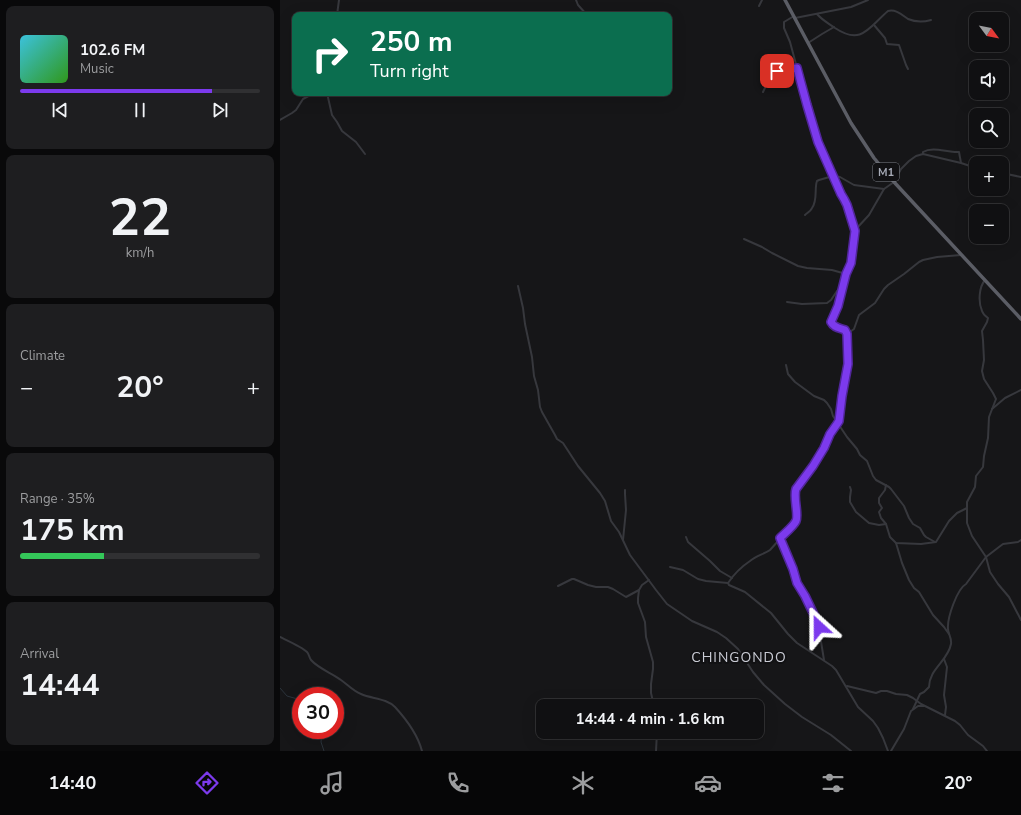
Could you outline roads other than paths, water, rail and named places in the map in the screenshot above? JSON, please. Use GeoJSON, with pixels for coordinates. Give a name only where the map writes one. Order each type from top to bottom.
{"type":"FeatureCollection","features":[{"type":"Feature","properties":{"kind":"highway","name":"M1"},"geometry":{"type":"LineString","coordinates":[[785,0],[851,123],[874,158],[894,182],[1021,319]]}},
{"type":"Feature","properties":{"kind":"street"},"geometry":{"type":"LineString","coordinates":[[337,12],[339,0]]}},
{"type":"Feature","properties":{"kind":"street"},"geometry":{"type":"LineString","coordinates":[[576,0],[584,12]]}},
{"type":"Feature","properties":{"kind":"street"},"geometry":{"type":"LineString","coordinates":[[759,6],[762,0]]}},
{"type":"Feature","properties":{"kind":"street"},"geometry":{"type":"LineString","coordinates":[[728,583],[736,572],[750,560],[770,550],[797,519],[795,491],[813,466],[824,448],[830,434],[838,423],[848,364],[847,334],[845,330],[835,327],[831,322],[838,306],[846,274],[851,263],[855,231],[847,205],[818,142],[788,35],[784,26],[785,21],[794,17],[851,7],[868,0]]}},
{"type":"Feature","properties":{"kind":"street"},"geometry":{"type":"LineString","coordinates":[[817,14],[841,32],[850,35],[858,35],[865,32],[891,10],[911,20],[931,20]]}},
{"type":"Feature","properties":{"kind":"street"},"geometry":{"type":"LineString","coordinates":[[874,25],[885,38],[887,44],[899,45],[908,69]]}},
{"type":"Feature","properties":{"kind":"street"},"geometry":{"type":"LineString","coordinates":[[808,43],[834,27]]}},
{"type":"Feature","properties":{"kind":"street"},"geometry":{"type":"LineString","coordinates":[[763,92],[772,73],[797,68]]}},
{"type":"Feature","properties":{"kind":"street"},"geometry":{"type":"LineString","coordinates":[[280,120],[296,110],[303,99],[308,96]]}},
{"type":"Feature","properties":{"kind":"street"},"geometry":{"type":"LineString","coordinates":[[327,96],[332,116],[342,130],[356,142],[365,154]]}},
{"type":"Feature","properties":{"kind":"street"},"geometry":{"type":"LineString","coordinates":[[855,231],[869,216],[884,189],[894,182],[901,168],[916,156],[923,154],[923,152],[928,150],[959,152],[961,164]]}},
{"type":"Feature","properties":{"kind":"street"},"geometry":{"type":"LineString","coordinates":[[923,154],[969,166]]}},
{"type":"Feature","properties":{"kind":"street"},"geometry":{"type":"LineString","coordinates":[[1009,174],[1021,177]]}},
{"type":"Feature","properties":{"kind":"street"},"geometry":{"type":"LineString","coordinates":[[805,215],[812,210],[815,202],[817,181],[833,176],[840,177],[854,185],[884,189]]}},
{"type":"Feature","properties":{"kind":"street"},"geometry":{"type":"LineString","coordinates":[[744,239],[798,266],[832,270],[846,274]]}},
{"type":"Feature","properties":{"kind":"street"},"geometry":{"type":"LineString","coordinates":[[847,334],[854,329],[860,315],[875,303],[884,289],[918,262],[937,257],[962,254]]}},
{"type":"Feature","properties":{"kind":"street"},"geometry":{"type":"LineString","coordinates":[[985,280],[983,281],[979,301],[982,311],[988,318],[982,331],[984,360],[982,371],[984,379],[996,398],[989,421],[988,440],[983,467],[976,478],[975,487],[967,500],[967,523],[986,557],[990,572],[1009,597],[1021,620]]}},
{"type":"Feature","properties":{"kind":"street"},"geometry":{"type":"LineString","coordinates":[[518,286],[542,412],[554,435],[563,443],[578,466],[605,501],[611,520],[630,554],[667,604],[731,642],[759,680],[785,704],[802,717],[831,735],[851,751]]}},
{"type":"Feature","properties":{"kind":"street"},"geometry":{"type":"LineString","coordinates":[[787,302],[802,304],[827,303],[843,286]]}},
{"type":"Feature","properties":{"kind":"street"},"geometry":{"type":"LineString","coordinates":[[786,366],[788,374],[795,382],[814,396],[824,400],[827,403],[846,437],[857,449],[860,455],[867,461],[876,480],[892,489],[913,524],[921,529],[922,533],[926,537],[935,542]]}},
{"type":"Feature","properties":{"kind":"street"},"geometry":{"type":"LineString","coordinates":[[992,410],[1005,398],[1021,390]]}},
{"type":"Feature","properties":{"kind":"street"},"geometry":{"type":"LineString","coordinates":[[886,485],[885,490],[879,498],[879,503],[882,508],[879,511],[880,518],[886,524],[890,537],[896,543],[909,580],[950,635]]}},
{"type":"Feature","properties":{"kind":"street"},"geometry":{"type":"LineString","coordinates":[[850,487],[850,502],[856,512],[869,523],[879,525],[886,524]]}},
{"type":"Feature","properties":{"kind":"street"},"geometry":{"type":"LineString","coordinates":[[623,541],[626,510],[625,490]]}},
{"type":"Feature","properties":{"kind":"street"},"geometry":{"type":"LineString","coordinates":[[896,543],[921,544],[935,542],[938,540],[951,519],[959,512],[967,508]]}},
{"type":"Feature","properties":{"kind":"street"},"geometry":{"type":"LineString","coordinates":[[686,537],[688,542],[720,571],[732,578]]}},
{"type":"Feature","properties":{"kind":"street"},"geometry":{"type":"LineString","coordinates":[[780,538],[793,569],[797,583],[818,623],[824,660]]}},
{"type":"Feature","properties":{"kind":"street"},"geometry":{"type":"LineString","coordinates":[[670,567],[683,570],[698,579],[728,583],[729,585],[745,592],[771,613],[788,634],[797,642],[836,670],[858,707],[873,721],[878,728],[890,751],[904,729],[920,694],[929,687],[929,682],[933,671],[944,659],[951,645],[948,627],[957,594],[986,557],[1003,544],[1018,542],[1021,540]]}},
{"type":"Feature","properties":{"kind":"street"},"geometry":{"type":"LineString","coordinates":[[558,586],[574,579],[596,587],[608,587],[626,597],[639,590]]}},
{"type":"Feature","properties":{"kind":"street"},"geometry":{"type":"LineString","coordinates":[[649,580],[642,585],[639,590],[638,603],[645,622],[646,637],[653,662],[651,684],[652,699]]}},
{"type":"Feature","properties":{"kind":"street"},"geometry":{"type":"LineString","coordinates":[[280,637],[305,650],[311,660],[355,691],[365,696],[384,701],[395,707],[412,729],[422,751]]}},
{"type":"Feature","properties":{"kind":"street"},"geometry":{"type":"LineString","coordinates":[[944,659],[947,667],[944,695],[946,707],[944,715]]}},
{"type":"Feature","properties":{"kind":"street"},"geometry":{"type":"LineString","coordinates":[[845,686],[876,693],[884,691],[902,694],[913,698],[960,725],[968,735],[983,746],[987,751]]}},
{"type":"Feature","properties":{"kind":"street"},"geometry":{"type":"LineString","coordinates":[[913,709],[918,706],[925,706]]}},
{"type":"Feature","properties":{"kind":"street"},"geometry":{"type":"LineString","coordinates":[[656,751],[657,739]]}},
{"type":"Feature","properties":{"kind":"waterway"},"geometry":{"type":"LineString","coordinates":[[280,688],[287,696],[292,697]]}},
{"type":"Feature","properties":{"kind":"waterway"},"geometry":{"type":"LineString","coordinates":[[321,739],[324,751]]}},
{"type":"Feature","properties":{"kind":"district","name":"CHINGONDO"},"geometry":{"type":"Point","coordinates":[739,657]}}]}
